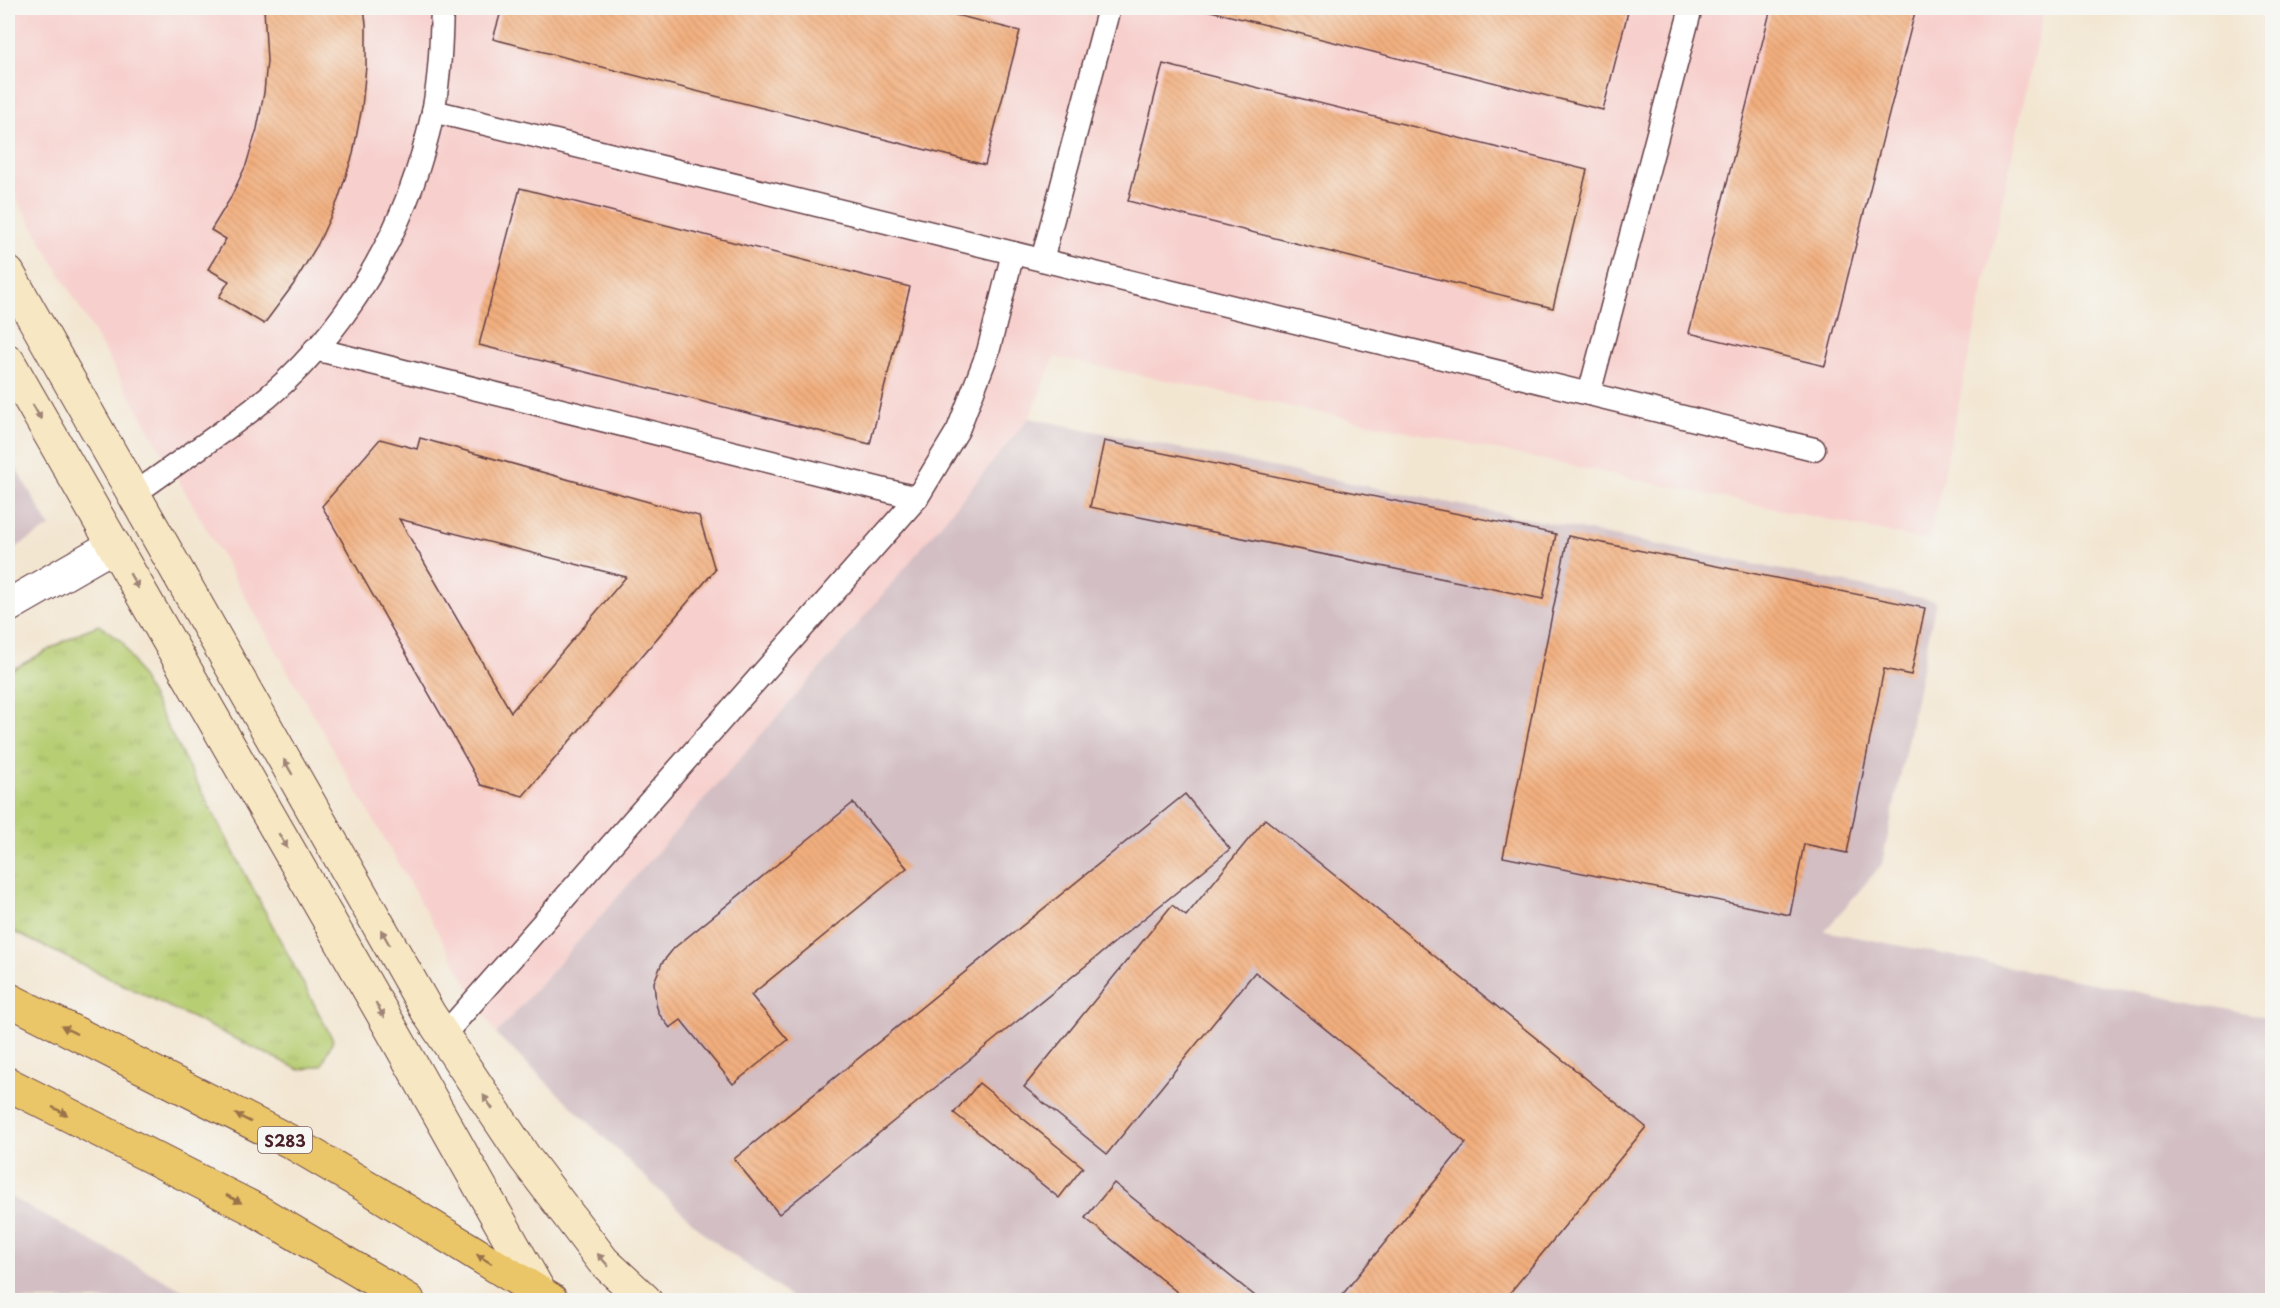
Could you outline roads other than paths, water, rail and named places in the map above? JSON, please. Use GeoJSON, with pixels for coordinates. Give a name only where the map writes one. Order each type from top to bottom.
{"type":"FeatureCollection","features":[{"type":"Feature","properties":{"kind":"main road"},"geometry":{"type":"LineString","coordinates":[[8,273],[429,1014],[525,1158],[603,1261],[645,1300]]}},
{"type":"Feature","properties":{"kind":"main road"},"geometry":{"type":"LineString","coordinates":[[8,361],[546,1299]]}},
{"type":"Feature","properties":{"kind":"main road","name":"S283"},"geometry":{"type":"LineString","coordinates":[[8,999],[291,1142],[376,1192],[546,1299]]}},
{"type":"Feature","properties":{"kind":"main road"},"geometry":{"type":"LineString","coordinates":[[8,1084],[254,1209],[408,1300]]}},
{"type":"Feature","properties":{"kind":"street"},"geometry":{"type":"LineString","coordinates":[[8,606],[114,545]]}},
{"type":"Feature","properties":{"kind":"lane"},"geometry":{"type":"LineString","coordinates":[[133,495],[253,409],[297,369],[337,324],[371,275],[398,222],[419,166],[433,111],[441,54],[442,8]]}},
{"type":"Feature","properties":{"kind":"lane"},"geometry":{"type":"LineString","coordinates":[[1042,260],[1109,8]]}},
{"type":"Feature","properties":{"kind":"lane"},"geometry":{"type":"LineString","coordinates":[[1588,394],[1691,8]]}},
{"type":"Feature","properties":{"kind":"lane"},"geometry":{"type":"LineString","coordinates":[[433,111],[1814,449]]}},
{"type":"Feature","properties":{"kind":"lane"},"geometry":{"type":"LineString","coordinates":[[443,1036],[917,498],[958,430],[988,352],[1013,253]]}},
{"type":"Feature","properties":{"kind":"lane"},"geometry":{"type":"LineString","coordinates":[[315,349],[917,498]]}}]}
